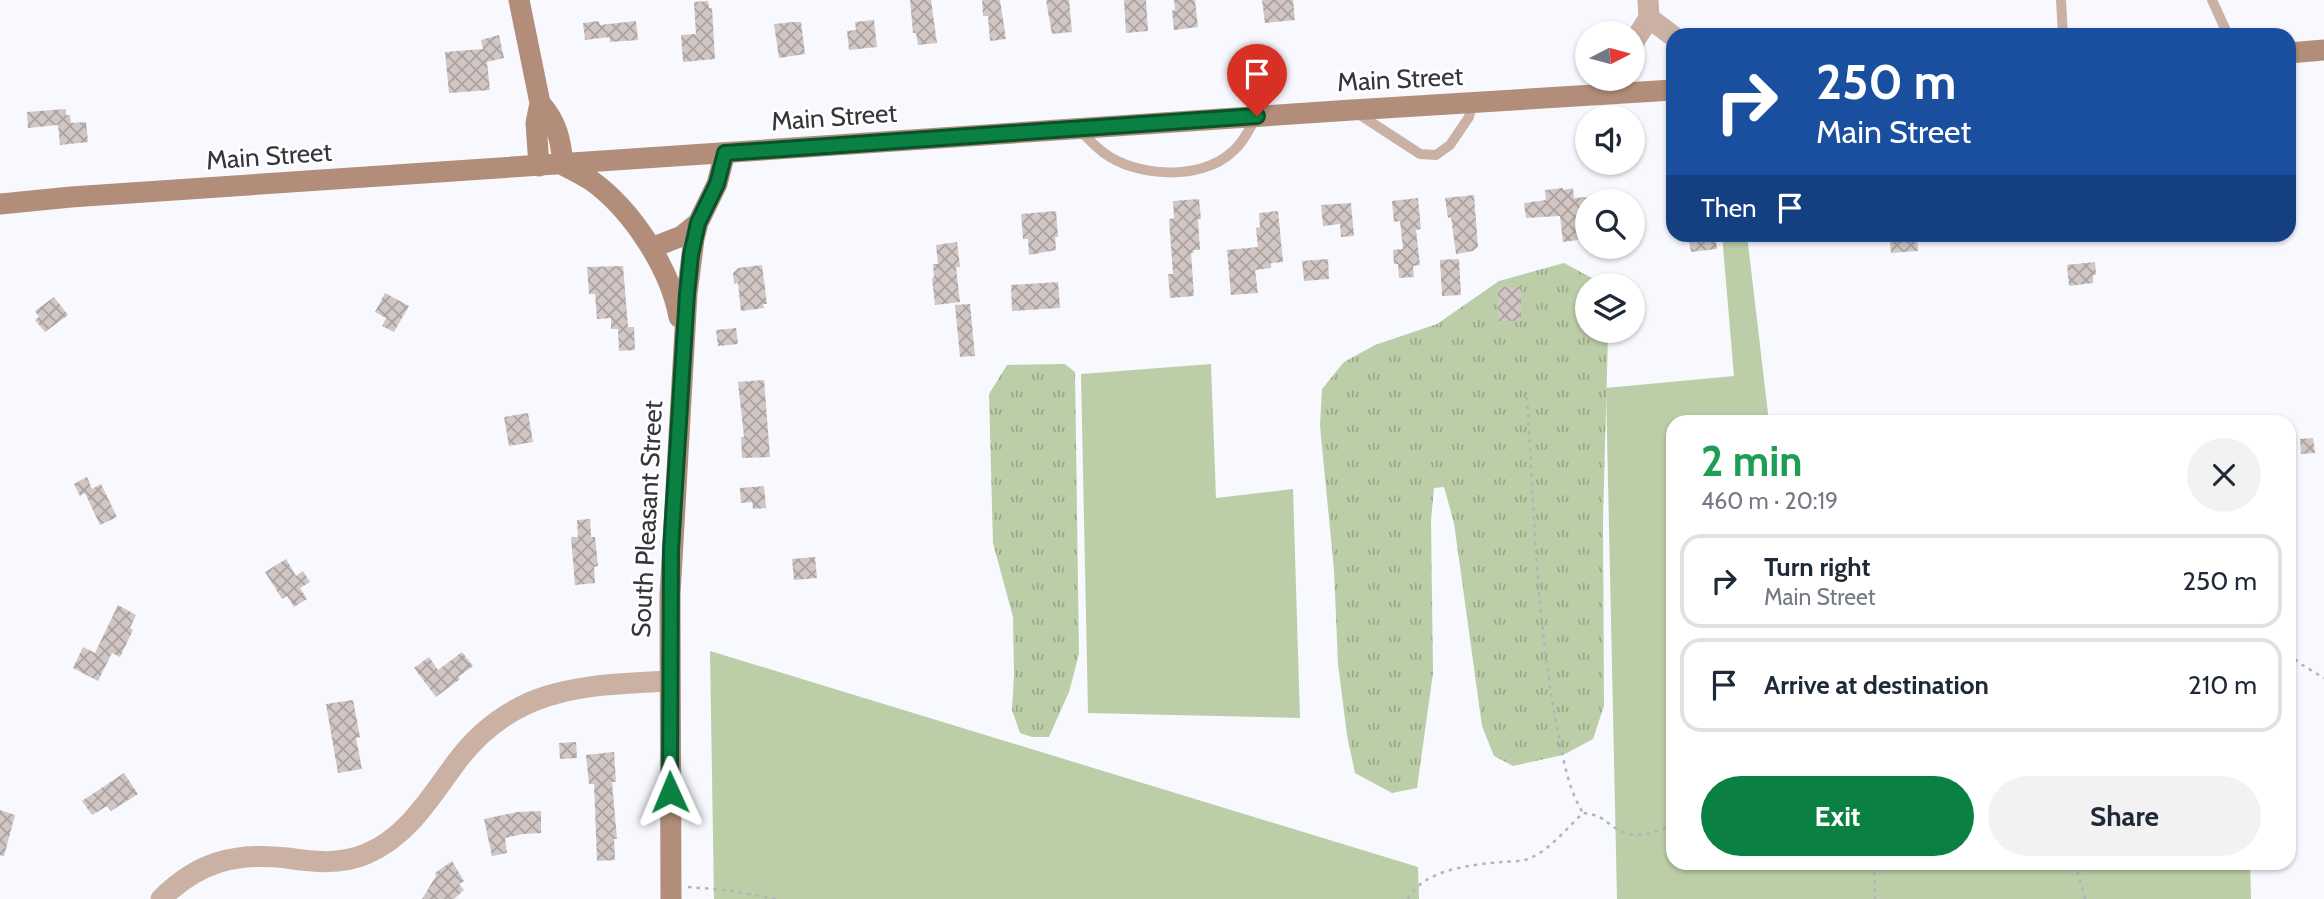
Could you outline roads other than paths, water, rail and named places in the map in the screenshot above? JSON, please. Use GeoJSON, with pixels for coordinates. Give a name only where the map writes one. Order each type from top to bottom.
{"type":"FeatureCollection","features":[{"type":"Feature","properties":{"kind":"main road"},"geometry":{"type":"LineString","coordinates":[[519,0],[540,103],[536,123],[539,166]]}},
{"type":"Feature","properties":{"kind":"main road"},"geometry":{"type":"LineString","coordinates":[[2296,52],[2324,50]]}},
{"type":"Feature","properties":{"kind":"main road","name":"Main Street"},"geometry":{"type":"LineString","coordinates":[[0,204],[1077,128],[1666,90]]}},
{"type":"Feature","properties":{"kind":"main road"},"geometry":{"type":"LineString","coordinates":[[540,103],[555,122],[561,138],[563,165]]}},
{"type":"Feature","properties":{"kind":"main road","name":"South Pleasant Street"},"geometry":{"type":"LineString","coordinates":[[671,892],[669,681],[672,528],[691,255],[698,223],[717,184],[725,153]]}},
{"type":"Feature","properties":{"kind":"main road","name":"South Pleasant Street"},"geometry":{"type":"LineString","coordinates":[[563,165],[593,182],[610,197],[651,248],[675,299],[684,351]]}},
{"type":"Feature","properties":{"kind":"main road"},"geometry":{"type":"LineString","coordinates":[[651,248],[682,236],[698,223]]}},
{"type":"Feature","properties":{"kind":"street"},"geometry":{"type":"LineString","coordinates":[[1648,9],[1666,28]]}},
{"type":"Feature","properties":{"kind":"street"},"geometry":{"type":"LineString","coordinates":[[1592,95],[1596,91]]}},
{"type":"Feature","properties":{"kind":"street"},"geometry":{"type":"LineString","coordinates":[[161,899],[185,877],[225,860],[244,856],[269,856],[329,862],[345,861],[365,854],[396,836],[410,823],[470,744],[485,729],[519,707],[538,698],[581,687],[669,681]]}},
{"type":"Feature","properties":{"kind":"lane"},"geometry":{"type":"LineString","coordinates":[[2061,0],[2063,28]]}},
{"type":"Feature","properties":{"kind":"lane"},"geometry":{"type":"LineString","coordinates":[[2212,0],[2225,28]]}},
{"type":"Feature","properties":{"kind":"lane"},"geometry":{"type":"LineString","coordinates":[[1352,110],[1420,154],[1436,155],[1450,145],[1469,117],[1472,103]]}},
{"type":"Feature","properties":{"kind":"lane"},"geometry":{"type":"LineString","coordinates":[[1077,128],[1105,154],[1132,166],[1162,173],[1185,172],[1214,165],[1233,152],[1257,116]]}}]}
